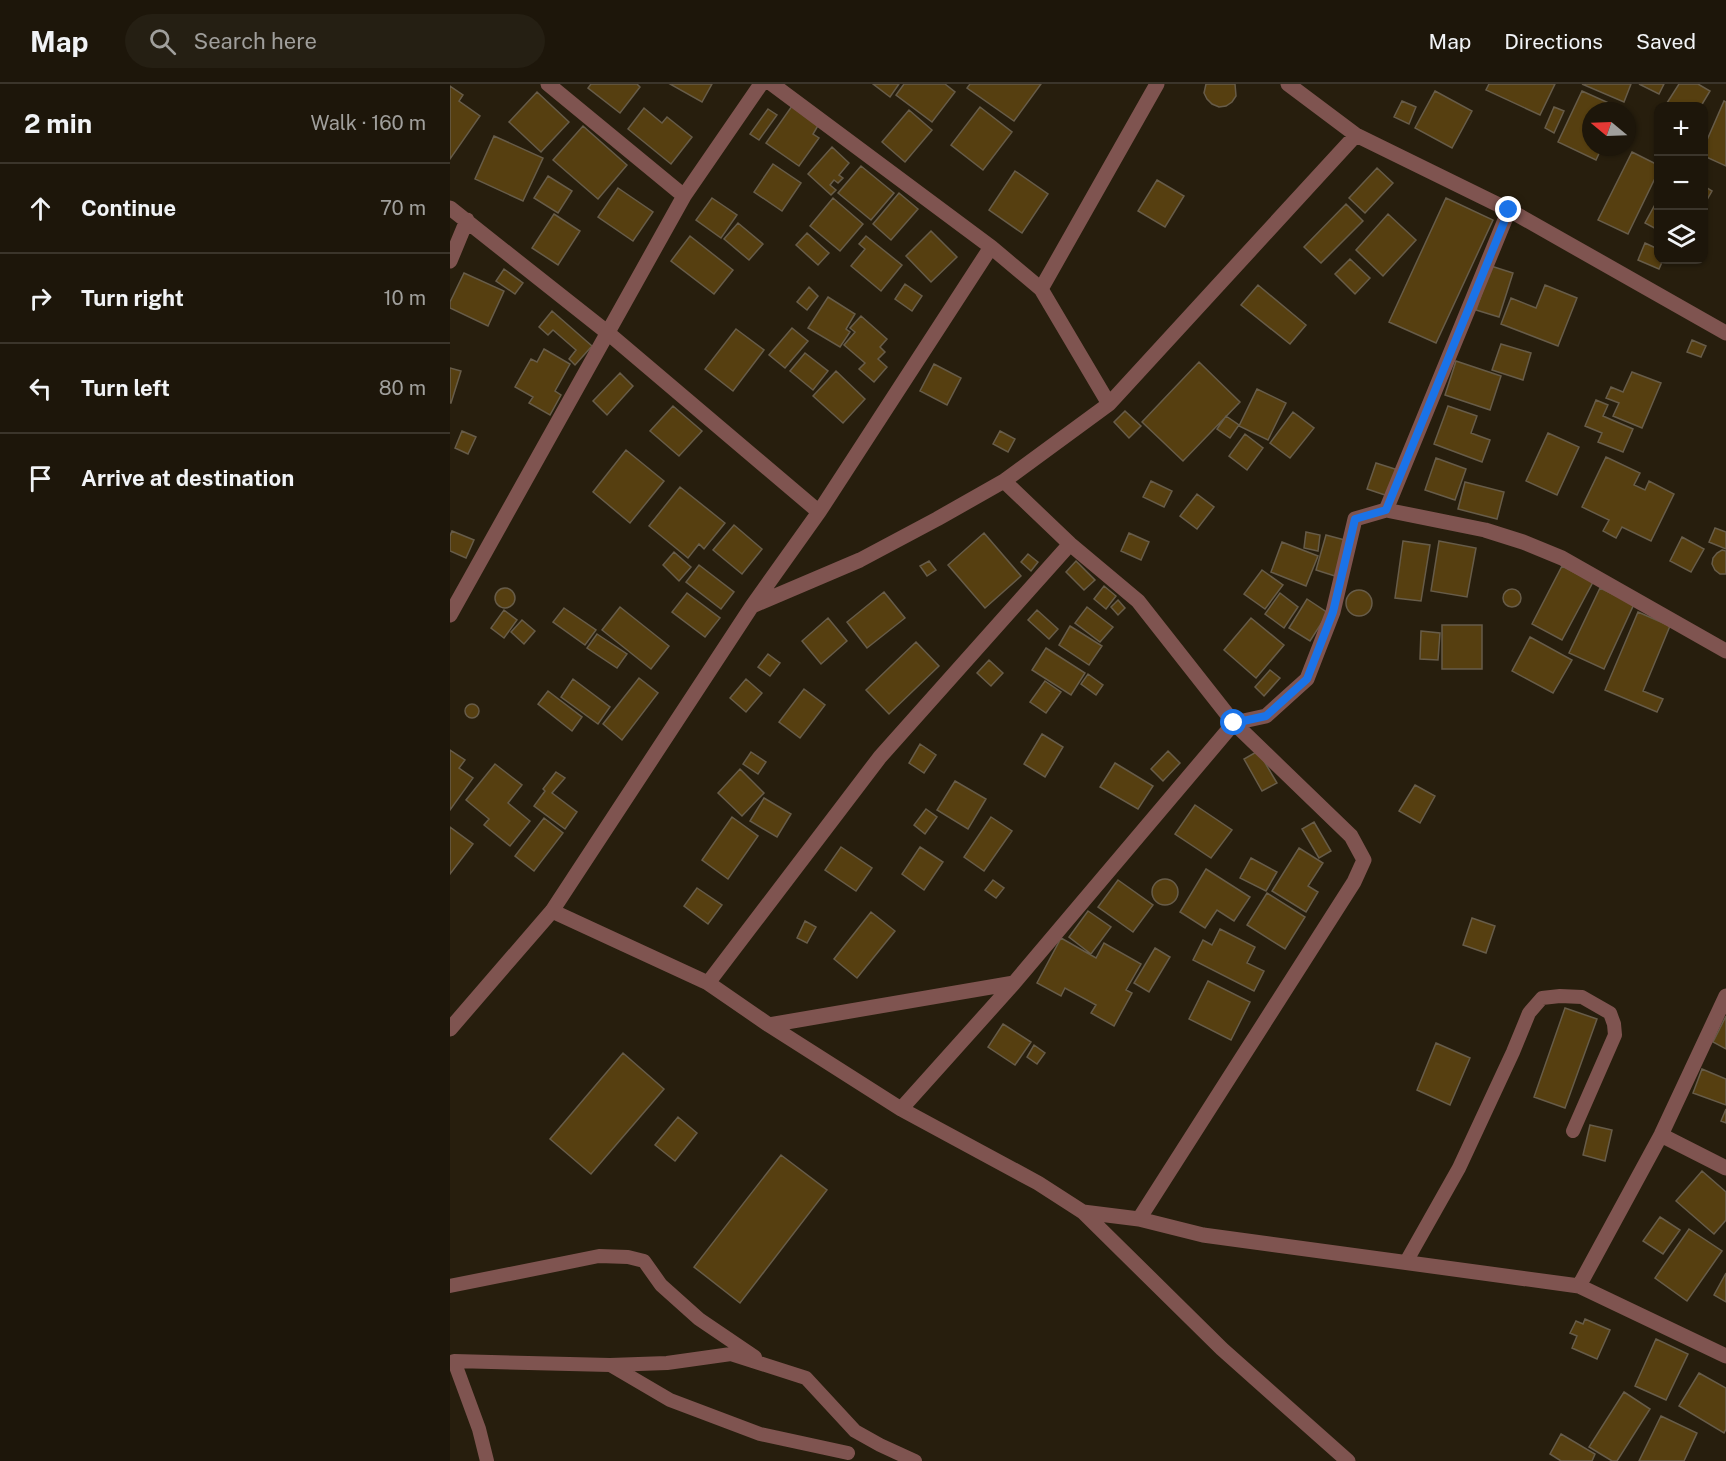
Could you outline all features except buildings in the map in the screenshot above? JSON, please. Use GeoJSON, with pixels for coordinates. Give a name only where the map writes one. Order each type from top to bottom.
{"type":"FeatureCollection","features":[{"type":"Feature","properties":{"kind":"street"},"geometry":{"type":"LineString","coordinates":[[548,84],[684,196]]}},
{"type":"Feature","properties":{"kind":"street"},"geometry":{"type":"LineString","coordinates":[[450,615],[456,591],[608,333],[684,196],[761,84]]}},
{"type":"Feature","properties":{"kind":"street"},"geometry":{"type":"LineString","coordinates":[[772,84],[991,247],[1041,289],[1109,404]]}},
{"type":"Feature","properties":{"kind":"street"},"geometry":{"type":"LineString","coordinates":[[1041,289],[1157,84]]}},
{"type":"Feature","properties":{"kind":"street"},"geometry":{"type":"LineString","coordinates":[[1288,84],[1356,135],[1509,210],[1726,333]]}},
{"type":"Feature","properties":{"kind":"street"},"geometry":{"type":"LineString","coordinates":[[752,606],[860,561],[1004,481],[1109,404],[1356,135]]}},
{"type":"Feature","properties":{"kind":"street"},"geometry":{"type":"LineString","coordinates":[[450,208],[608,333],[819,512]]}},
{"type":"Feature","properties":{"kind":"street"},"geometry":{"type":"LineString","coordinates":[[1386,510],[1509,210]]}},
{"type":"Feature","properties":{"kind":"street"},"geometry":{"type":"LineString","coordinates":[[450,261],[467,220]]}},
{"type":"Feature","properties":{"kind":"street"},"geometry":{"type":"LineString","coordinates":[[450,1029],[552,911],[752,606],[819,512],[991,247]]}},
{"type":"Feature","properties":{"kind":"street"},"geometry":{"type":"LineString","coordinates":[[1004,481],[1070,544],[1138,601],[1234,723],[1351,836],[1364,860],[1354,882],[1139,1219]]}},
{"type":"Feature","properties":{"kind":"street"},"geometry":{"type":"LineString","coordinates":[[902,1109],[1014,983],[1234,723],[1266,716],[1307,679],[1333,612],[1355,519],[1386,510],[1485,531],[1533,546],[1562,558],[1726,651]]}},
{"type":"Feature","properties":{"kind":"street"},"geometry":{"type":"LineString","coordinates":[[708,983],[880,758],[1070,544]]}},
{"type":"Feature","properties":{"kind":"street"},"geometry":{"type":"LineString","coordinates":[[552,911],[708,983],[769,1025],[902,1109],[1038,1183],[1083,1212],[1222,1349],[1348,1461]]}},
{"type":"Feature","properties":{"kind":"street"},"geometry":{"type":"LineString","coordinates":[[769,1025],[1014,983]]}},
{"type":"Feature","properties":{"kind":"street"},"geometry":{"type":"LineString","coordinates":[[1579,1286],[1661,1135],[1726,996]]}},
{"type":"Feature","properties":{"kind":"street"},"geometry":{"type":"LineString","coordinates":[[1661,1135],[1726,1168]]}},
{"type":"Feature","properties":{"kind":"street"},"geometry":{"type":"LineString","coordinates":[[1083,1212],[1139,1219],[1203,1235],[1579,1286],[1726,1356]]}},
{"type":"Feature","properties":{"kind":"lane"},"geometry":{"type":"LineString","coordinates":[[1406,1262],[1459,1168],[1513,1052],[1528,1013],[1542,998],[1582,997],[1610,1013],[1614,1024],[1615,1035],[1573,1131]]}},
{"type":"Feature","properties":{"kind":"lane"},"geometry":{"type":"LineString","coordinates":[[450,1286],[599,1256],[628,1257],[644,1261],[661,1285],[699,1319],[770,1366]]}},
{"type":"Feature","properties":{"kind":"lane"},"geometry":{"type":"LineString","coordinates":[[487,1461],[479,1429],[454,1361],[610,1365],[667,1364],[731,1354],[806,1378],[855,1431],[915,1461]]}},
{"type":"Feature","properties":{"kind":"lane"},"geometry":{"type":"LineString","coordinates":[[610,1365],[670,1400],[760,1434],[846,1457],[855,1431]]}},
{"type":"Feature","properties":{"kind":"route"},"geometry":{"type":"LineString","coordinates":[[1234,723],[1266,716],[1307,679],[1333,612],[1355,519],[1386,510],[1509,210]]}}]}
